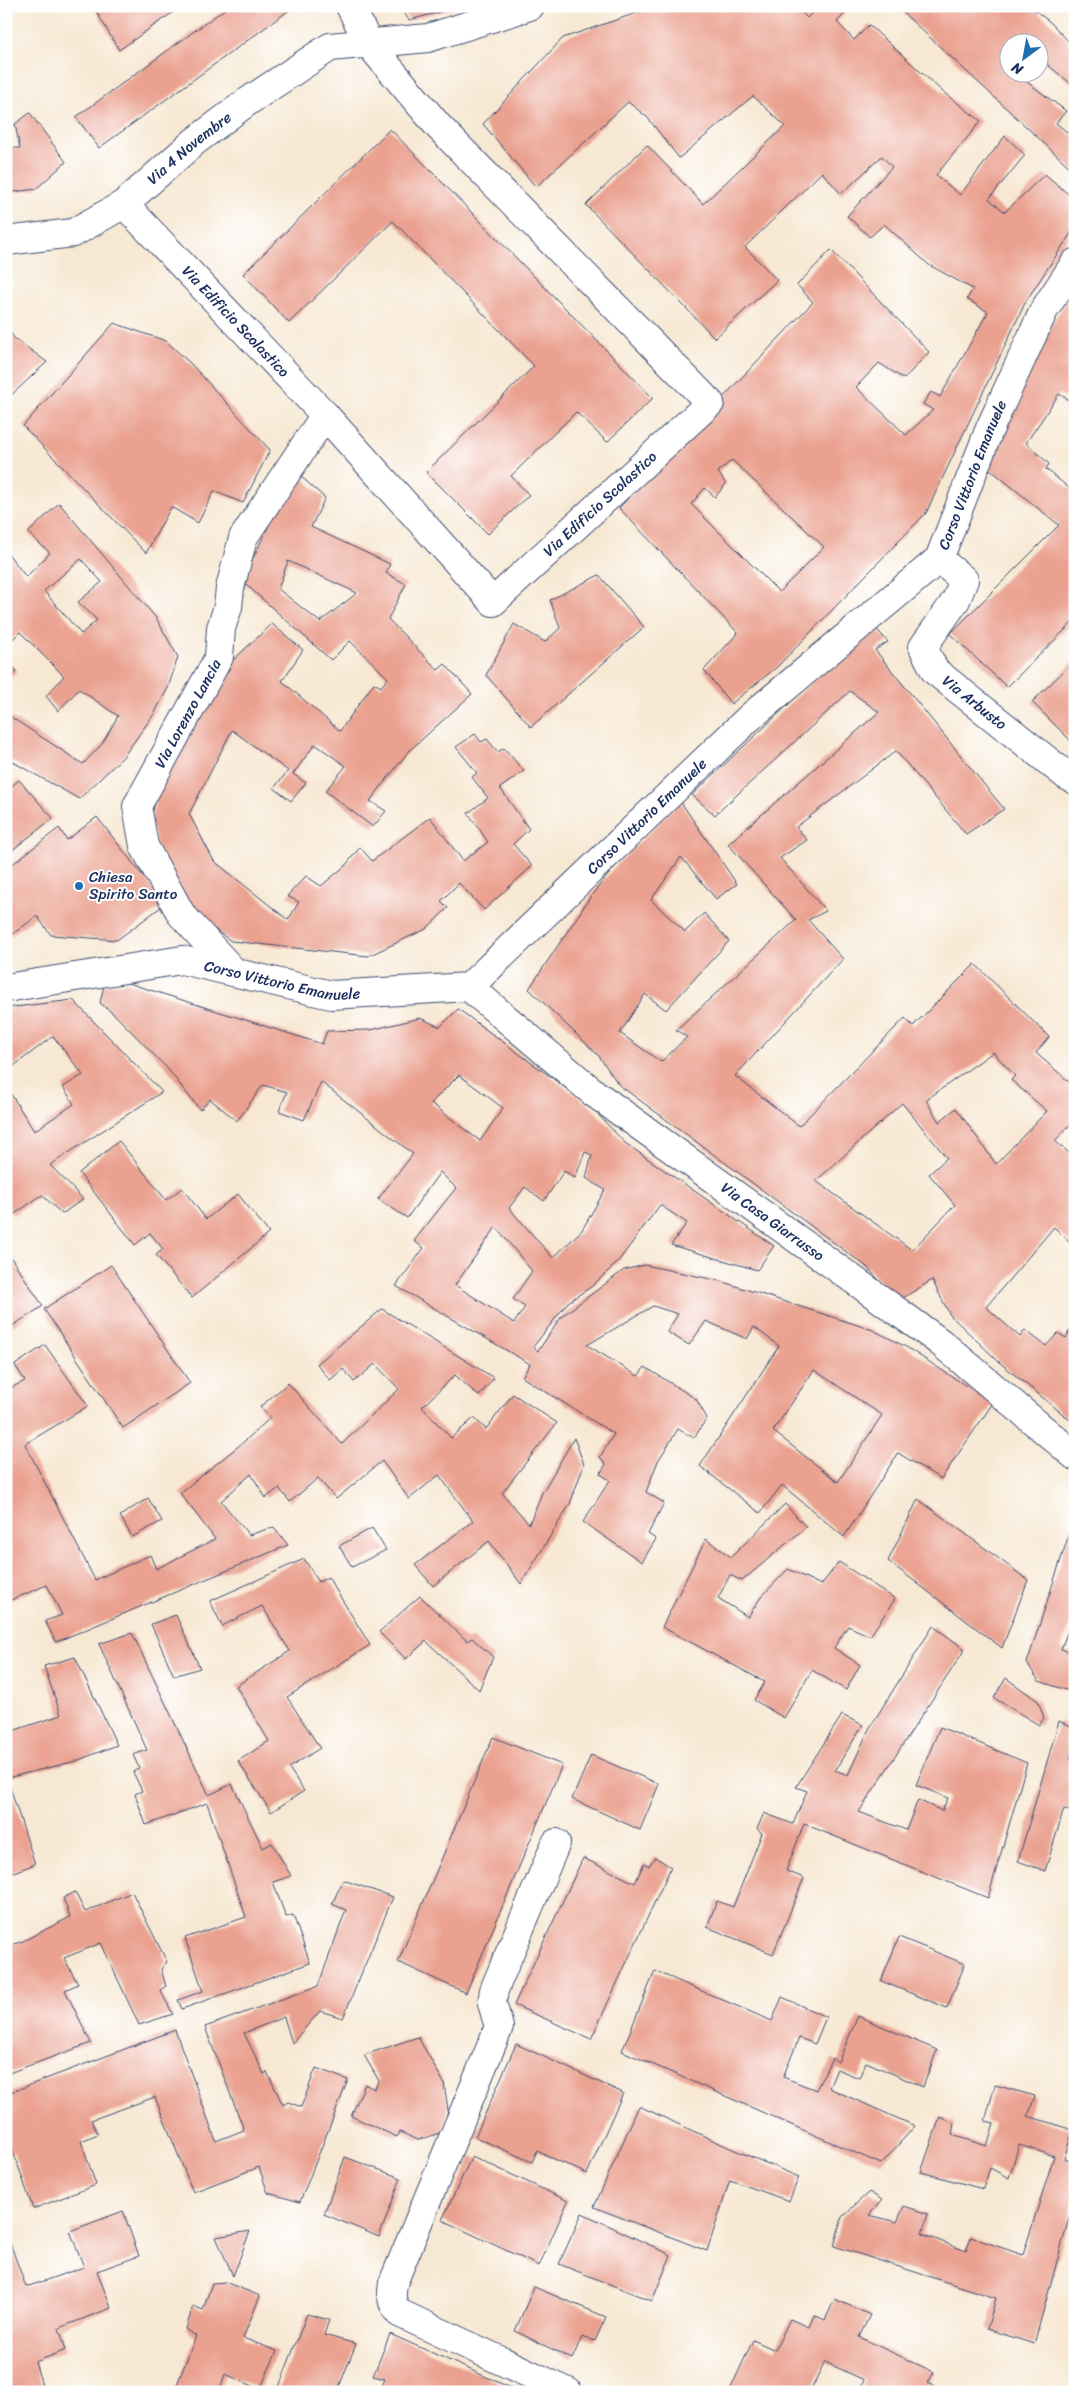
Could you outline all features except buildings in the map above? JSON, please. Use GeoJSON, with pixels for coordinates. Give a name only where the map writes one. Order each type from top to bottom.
{"type":"FeatureCollection","features":[{"type":"Feature","properties":{"kind":"street","name":"Via Edificio Scolastico"},"geometry":{"type":"LineString","coordinates":[[124,204],[325,415],[493,602],[710,402],[440,127],[369,44],[350,6]]}},
{"type":"Feature","properties":{"kind":"street","name":"Via 4 Novembre"},"geometry":{"type":"LineString","coordinates":[[6,241],[73,233],[124,204],[194,142],[247,102],[330,47],[428,38],[530,6]]}},
{"type":"Feature","properties":{"kind":"street","name":"Corso Vittorio Emanuele"},"geometry":{"type":"LineString","coordinates":[[6,988],[182,960],[331,995],[469,986],[749,718],[939,559],[990,428],[1044,310],[1075,263]]}},
{"type":"Feature","properties":{"kind":"street","name":"Via Lorenzo Lancia"},"geometry":{"type":"LineString","coordinates":[[234,972],[181,914],[144,846],[137,806],[219,657],[221,628],[228,607],[230,588],[243,538],[325,415]]}},
{"type":"Feature","properties":{"kind":"street","name":"Via Arbusto"},"geometry":{"type":"LineString","coordinates":[[939,559],[964,580],[956,600],[923,647],[935,671],[1067,776],[1075,780]]}},
{"type":"Feature","properties":{"kind":"street","name":"Via Casa Giarrusso"},"geometry":{"type":"LineString","coordinates":[[469,986],[594,1092],[940,1342],[1075,1456]]}},
{"type":"Feature","properties":{"kind":"street"},"geometry":{"type":"LineString","coordinates":[[556,1843],[494,1990],[492,2002],[499,2027],[393,2283],[391,2296],[393,2306],[399,2313],[568,2392]]}},
{"type":"Feature","properties":{"kind":"place","name":"Chiesa Spirito Santo"},"geometry":{"type":"Point","coordinates":[79,886]}}]}
